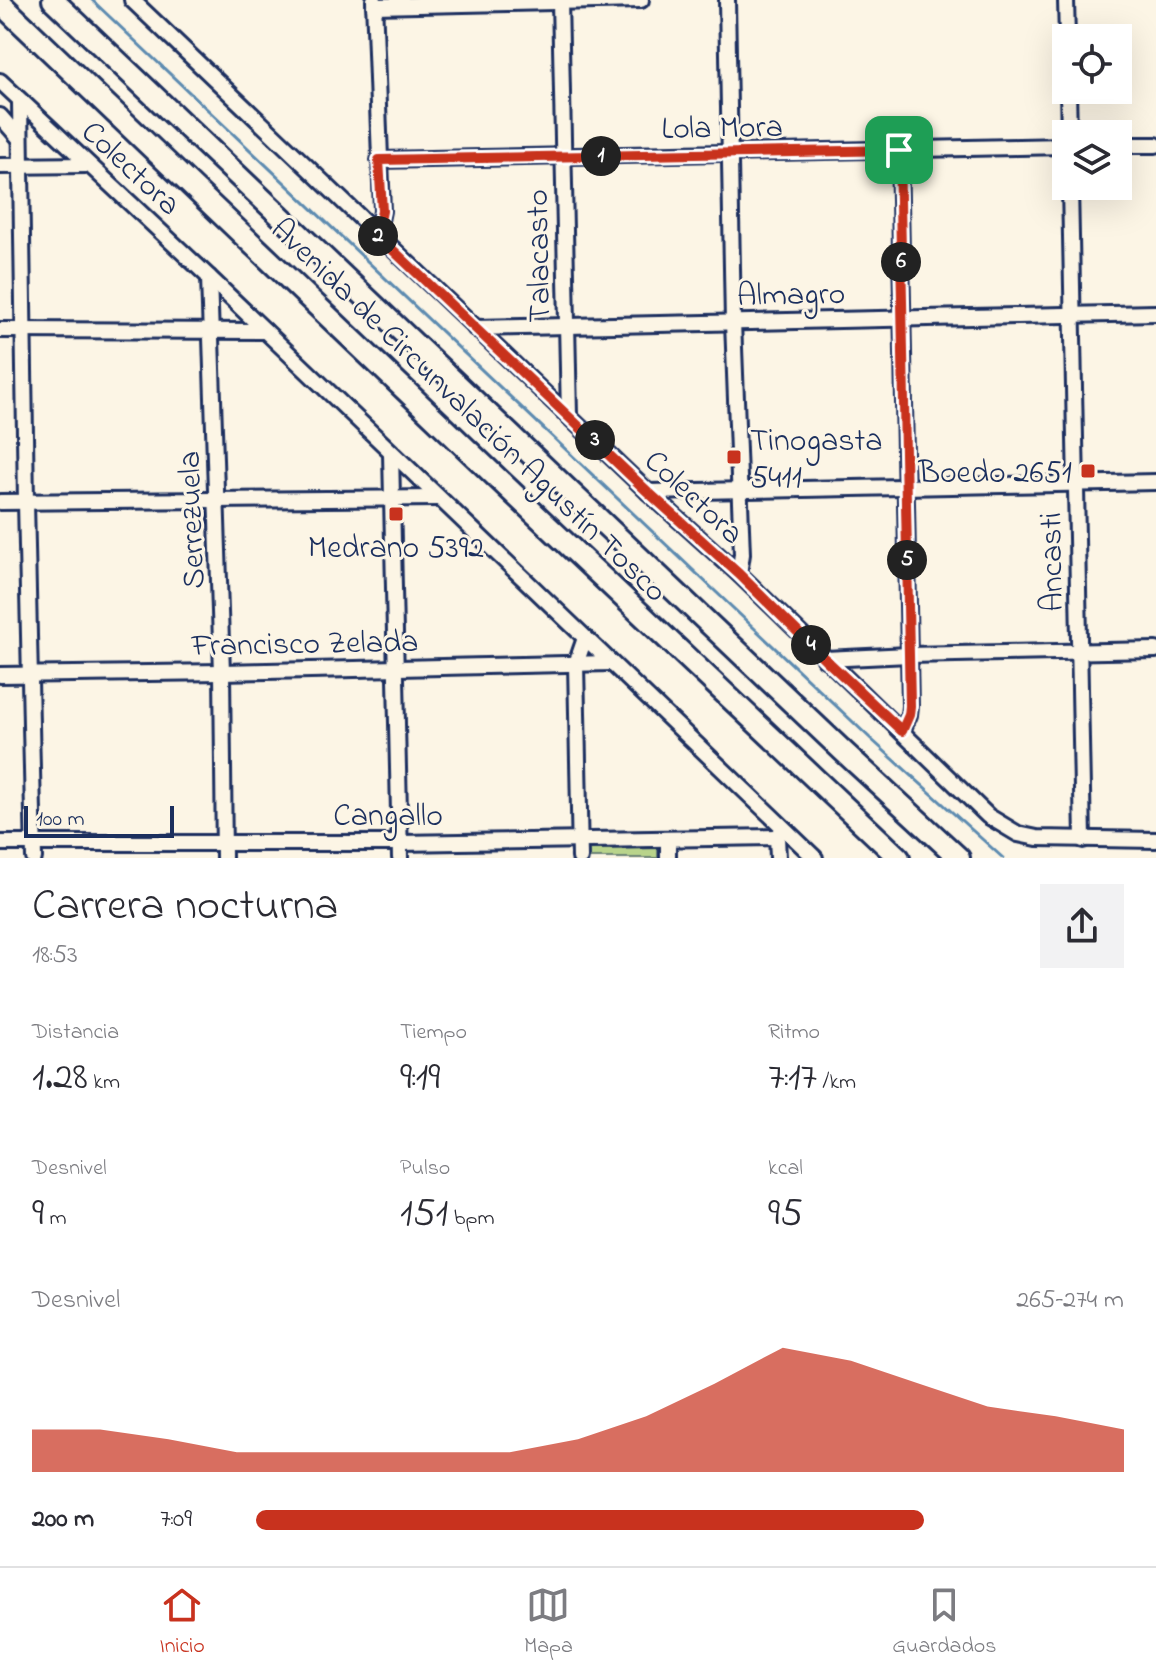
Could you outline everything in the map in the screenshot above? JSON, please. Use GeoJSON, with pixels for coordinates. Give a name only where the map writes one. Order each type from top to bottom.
{"type":"FeatureCollection","features":[{"type":"Feature","properties":{"kind":"highway","name":"Avenida de Circunvalación Agustín Tosco"},"geometry":{"type":"LineString","coordinates":[[53,0],[959,858]]}},
{"type":"Feature","properties":{"kind":"highway","name":"Avenida de Circunvalación Agustín Tosco"},"geometry":{"type":"LineString","coordinates":[[0,3],[899,858]]}},
{"type":"Feature","properties":{"kind":"street","name":"Colectora"},"geometry":{"type":"LineString","coordinates":[[132,0],[648,492],[739,574],[988,816],[1028,837],[1156,840]]}},
{"type":"Feature","properties":{"kind":"street"},"geometry":{"type":"LineString","coordinates":[[377,235],[382,211],[374,3],[641,0]]}},
{"type":"Feature","properties":{"kind":"street"},"geometry":{"type":"LineString","coordinates":[[727,0],[733,322],[742,554],[739,574]]}},
{"type":"Feature","properties":{"kind":"street"},"geometry":{"type":"LineString","coordinates":[[1066,0],[1067,24]]}},
{"type":"Feature","properties":{"kind":"street","name":"Talacasto"},"geometry":{"type":"LineString","coordinates":[[560,1],[569,415]]}},
{"type":"Feature","properties":{"kind":"street","name":"Colectora"},"geometry":{"type":"LineString","coordinates":[[0,81],[611,663],[780,833],[815,858]]}},
{"type":"Feature","properties":{"kind":"street"},"geometry":{"type":"LineString","coordinates":[[20,102],[34,850]]}},
{"type":"Feature","properties":{"kind":"street"},"geometry":{"type":"LineString","coordinates":[[0,116],[20,139]]}},
{"type":"Feature","properties":{"kind":"street"},"geometry":{"type":"LineString","coordinates":[[1132,145],[1156,145]]}},
{"type":"Feature","properties":{"kind":"street","name":"Lola Mora"},"geometry":{"type":"LineString","coordinates":[[379,160],[1052,146]]}},
{"type":"Feature","properties":{"kind":"street"},"geometry":{"type":"LineString","coordinates":[[899,150],[910,706],[902,731]]}},
{"type":"Feature","properties":{"kind":"street"},"geometry":{"type":"LineString","coordinates":[[0,166],[88,165]]}},
{"type":"Feature","properties":{"kind":"street","name":"Ancasti"},"geometry":{"type":"LineString","coordinates":[[1070,200],[1083,840]]}},
{"type":"Feature","properties":{"kind":"street","name":"Serrezuela"},"geometry":{"type":"LineString","coordinates":[[209,277],[222,672],[224,851]]}},
{"type":"Feature","properties":{"kind":"street","name":"Almagro"},"geometry":{"type":"LineString","coordinates":[[475,328],[1156,313]]}},
{"type":"Feature","properties":{"kind":"street"},"geometry":{"type":"LineString","coordinates":[[0,330],[265,331]]}},
{"type":"Feature","properties":{"kind":"street"},"geometry":{"type":"LineString","coordinates":[[391,453],[400,850]]}},
{"type":"Feature","properties":{"kind":"street"},"geometry":{"type":"LineString","coordinates":[[648,492],[1156,482]]}},
{"type":"Feature","properties":{"kind":"street"},"geometry":{"type":"LineString","coordinates":[[0,502],[438,498]]}},
{"type":"Feature","properties":{"kind":"street"},"geometry":{"type":"LineString","coordinates":[[580,858],[576,664],[585,638]]}},
{"type":"Feature","properties":{"kind":"street"},"geometry":{"type":"LineString","coordinates":[[825,659],[1156,650]]}},
{"type":"Feature","properties":{"kind":"street","name":"Francisco Zelada"},"geometry":{"type":"LineString","coordinates":[[0,675],[611,663]]}},
{"type":"Feature","properties":{"kind":"street"},"geometry":{"type":"LineString","coordinates":[[778,858],[780,833]]}},
{"type":"Feature","properties":{"kind":"street","name":"Cangallo"},"geometry":{"type":"LineString","coordinates":[[0,843],[34,850],[400,850],[780,833]]}},
{"type":"Feature","properties":{"kind":"street"},"geometry":{"type":"LineString","coordinates":[[668,839],[668,858]]}},
{"type":"Feature","properties":{"kind":"green space"},"geometry":{"type":"Polygon","coordinates":[[[658,848],[658,858],[587,858],[587,849],[658,848]]]}},
{"type":"Feature","properties":{"kind":"waterway"},"geometry":{"type":"LineString","coordinates":[[92,0],[871,739],[1003,858]]}},
{"type":"Feature","properties":{"kind":"place","name":"Tinogasta 5411"},"geometry":{"type":"Point","coordinates":[734,457]}},
{"type":"Feature","properties":{"kind":"place","name":"Boedo 2651"},"geometry":{"type":"Point","coordinates":[1088,471]}},
{"type":"Feature","properties":{"kind":"place","name":"Medrano 5392"},"geometry":{"type":"Point","coordinates":[396,514]}},
{"type":"Feature","properties":{"kind":"route"},"geometry":{"type":"LineString","coordinates":[[899,150],[910,706],[902,731],[377,235],[382,211],[379,160],[899,150]]}}]}
